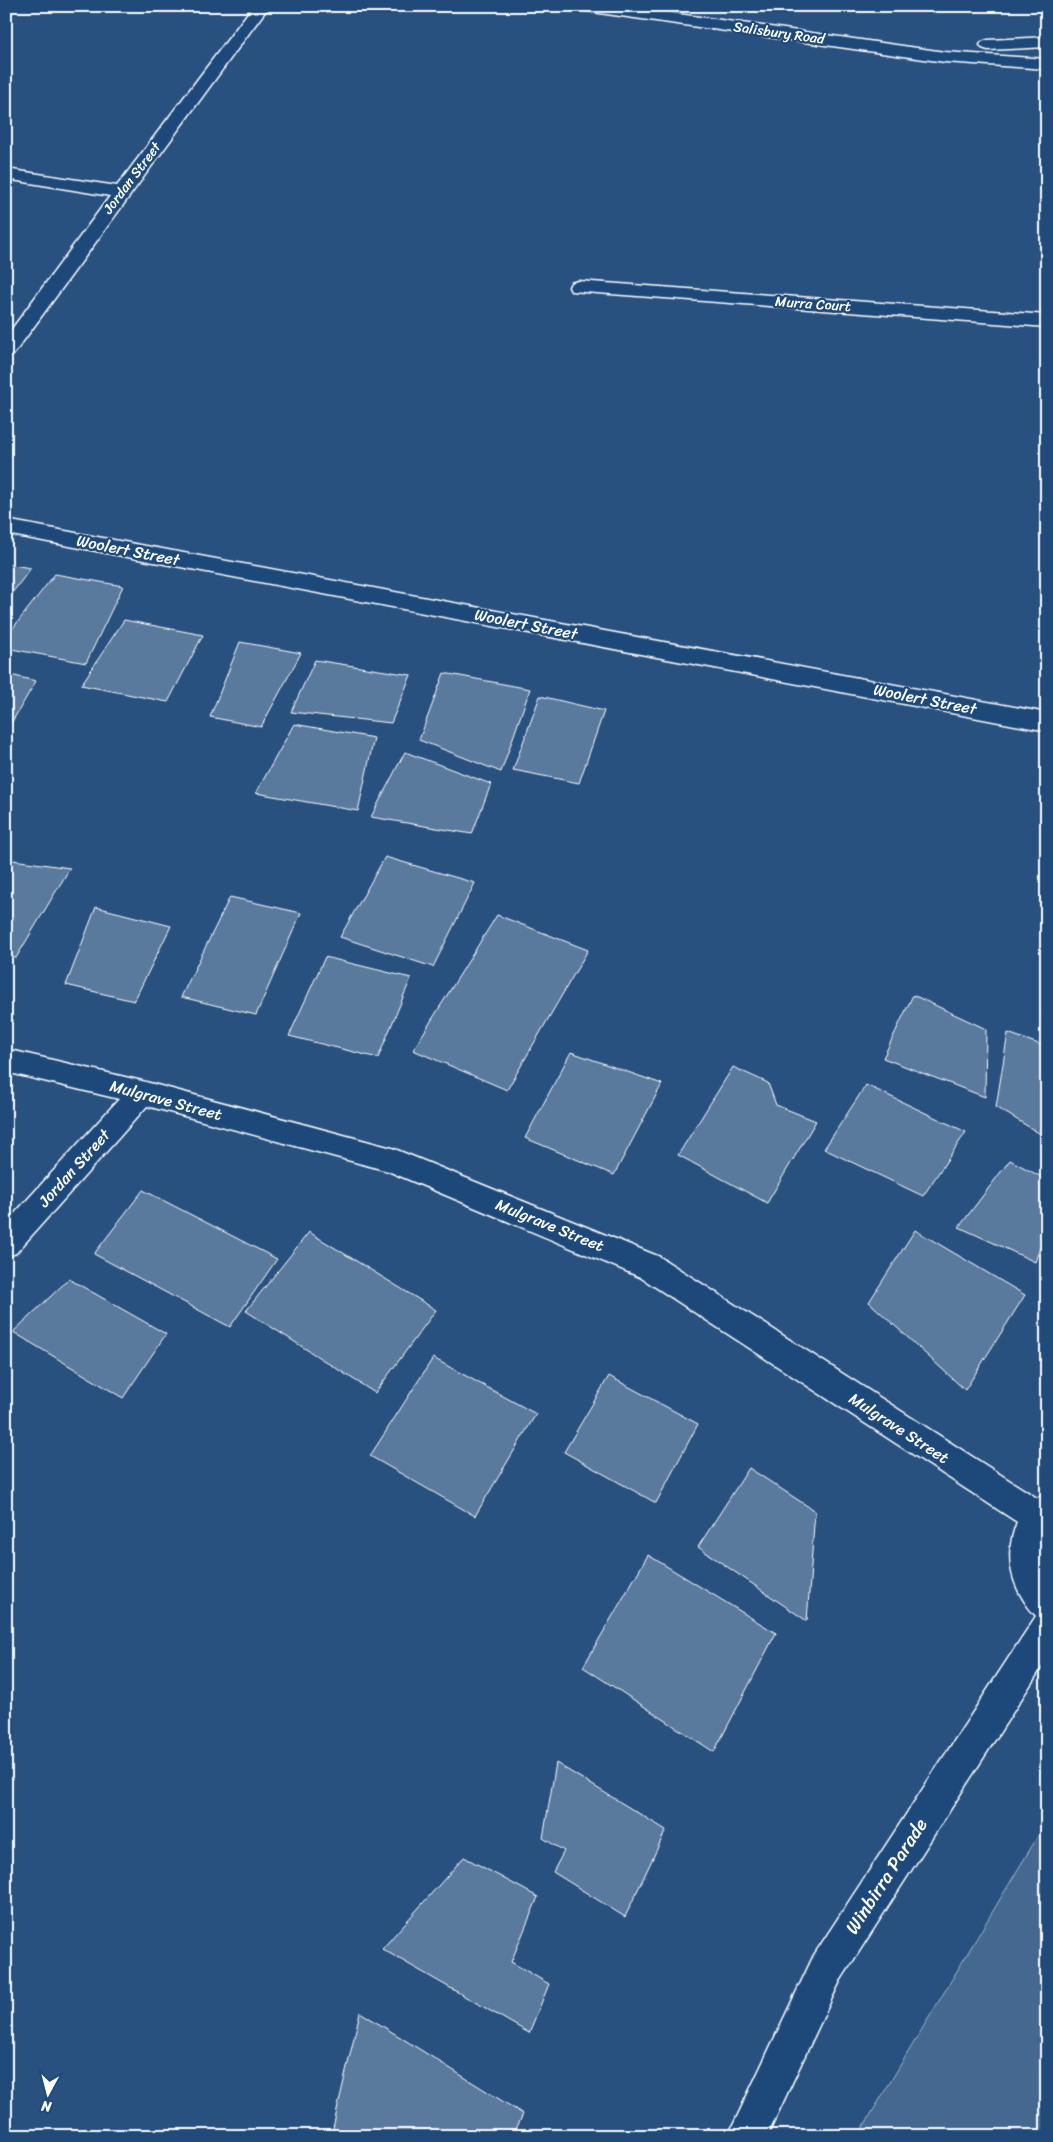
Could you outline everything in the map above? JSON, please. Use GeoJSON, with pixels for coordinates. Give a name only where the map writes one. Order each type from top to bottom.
{"type":"FeatureCollection","features":[{"type":"Feature","properties":{"kind":"street","name":"Jordan Street"},"geometry":{"type":"LineString","coordinates":[[6,351],[261,6]]}},
{"type":"Feature","properties":{"kind":"street","name":"Salisbury Road"},"geometry":{"type":"LineString","coordinates":[[584,6],[952,58],[1047,64]]}},
{"type":"Feature","properties":{"kind":"street"},"geometry":{"type":"LineString","coordinates":[[709,23],[716,6]]}},
{"type":"Feature","properties":{"kind":"street","name":"Salisbury Road"},"geometry":{"type":"LineString","coordinates":[[884,47],[1047,42]]}},
{"type":"Feature","properties":{"kind":"street"},"geometry":{"type":"LineString","coordinates":[[6,174],[122,192]]}},
{"type":"Feature","properties":{"kind":"street","name":"Murra Court"},"geometry":{"type":"LineString","coordinates":[[578,287],[1047,320]]}},
{"type":"Feature","properties":{"kind":"street","name":"Woolert Street"},"geometry":{"type":"LineString","coordinates":[[6,527],[1047,722]]}},
{"type":"Feature","properties":{"kind":"street","name":"Mulgrave Street"},"geometry":{"type":"LineString","coordinates":[[6,1060],[142,1093],[392,1160],[650,1267],[1042,1513]]}},
{"type":"Feature","properties":{"kind":"street","name":"Jordan Street"},"geometry":{"type":"LineString","coordinates":[[6,1244],[142,1093]]}},
{"type":"Feature","properties":{"kind":"street"},"geometry":{"type":"LineString","coordinates":[[1042,1513],[1028,1534],[1025,1554],[1028,1575],[1038,1595],[1047,1604]]}},
{"type":"Feature","properties":{"kind":"street","name":"Winbirra Parade"},"geometry":{"type":"LineString","coordinates":[[747,2136],[827,1968],[1047,1628]]}},
{"type":"Feature","properties":{"kind":"shaded area"},"geometry":{"type":"Polygon","coordinates":[[[1047,1821],[1047,2136],[858,2136],[859,2134],[1047,1821]]]}},
{"type":"Feature","properties":{"kind":"building"},"geometry":{"type":"Polygon","coordinates":[[[6,564],[31,568],[6,601],[6,564]]]}},
{"type":"Feature","properties":{"kind":"building"},"geometry":{"type":"Polygon","coordinates":[[[55,574],[123,586],[86,663],[6,648],[6,637],[55,574]]]}},
{"type":"Feature","properties":{"kind":"building"},"geometry":{"type":"Polygon","coordinates":[[[124,620],[203,635],[168,702],[81,685],[124,620]]]}},
{"type":"Feature","properties":{"kind":"building"},"geometry":{"type":"Polygon","coordinates":[[[240,642],[301,653],[261,727],[210,717],[240,642]]]}},
{"type":"Feature","properties":{"kind":"building"},"geometry":{"type":"Polygon","coordinates":[[[315,660],[411,675],[391,723],[291,712],[315,660]]]}},
{"type":"Feature","properties":{"kind":"building"},"geometry":{"type":"Polygon","coordinates":[[[444,673],[530,689],[501,772],[419,740],[444,673]]]}},
{"type":"Feature","properties":{"kind":"building"},"geometry":{"type":"Polygon","coordinates":[[[6,674],[36,681],[6,732],[6,674]]]}},
{"type":"Feature","properties":{"kind":"building"},"geometry":{"type":"Polygon","coordinates":[[[540,696],[604,711],[579,783],[513,770],[540,696]]]}},
{"type":"Feature","properties":{"kind":"building"},"geometry":{"type":"Polygon","coordinates":[[[294,724],[374,738],[358,811],[256,793],[294,724]]]}},
{"type":"Feature","properties":{"kind":"building"},"geometry":{"type":"Polygon","coordinates":[[[405,752],[491,784],[472,834],[371,817],[405,752]]]}},
{"type":"Feature","properties":{"kind":"building"},"geometry":{"type":"Polygon","coordinates":[[[385,857],[475,883],[433,967],[340,937],[385,857]]]}},
{"type":"Feature","properties":{"kind":"building"},"geometry":{"type":"Polygon","coordinates":[[[6,859],[70,868],[16,958],[6,956],[6,859]]]}},
{"type":"Feature","properties":{"kind":"building"},"geometry":{"type":"Polygon","coordinates":[[[230,897],[301,913],[256,1015],[181,997],[230,897]]]}},
{"type":"Feature","properties":{"kind":"building"},"geometry":{"type":"Polygon","coordinates":[[[96,907],[171,926],[134,1001],[66,985],[96,907]]]}},
{"type":"Feature","properties":{"kind":"building"},"geometry":{"type":"Polygon","coordinates":[[[497,915],[588,950],[507,1090],[413,1050],[497,915]]]}},
{"type":"Feature","properties":{"kind":"building"},"geometry":{"type":"Polygon","coordinates":[[[325,957],[411,978],[378,1058],[289,1036],[325,957]]]}},
{"type":"Feature","properties":{"kind":"building"},"geometry":{"type":"Polygon","coordinates":[[[913,995],[986,1029],[985,1097],[883,1058],[913,995]]]}},
{"type":"Feature","properties":{"kind":"building"},"geometry":{"type":"Polygon","coordinates":[[[1047,996],[1047,1019],[1041,1017],[1047,996]]]}},
{"type":"Feature","properties":{"kind":"building"},"geometry":{"type":"Polygon","coordinates":[[[1008,1033],[1047,1047],[1047,1138],[996,1107],[1008,1033]]]}},
{"type":"Feature","properties":{"kind":"building"},"geometry":{"type":"Polygon","coordinates":[[[571,1052],[662,1084],[614,1175],[525,1138],[571,1052]]]}},
{"type":"Feature","properties":{"kind":"building"},"geometry":{"type":"Polygon","coordinates":[[[733,1067],[768,1083],[776,1105],[816,1121],[767,1203],[678,1155],[733,1067]]]}},
{"type":"Feature","properties":{"kind":"building"},"geometry":{"type":"Polygon","coordinates":[[[866,1085],[966,1132],[923,1196],[824,1149],[866,1085]]]}},
{"type":"Feature","properties":{"kind":"building"},"geometry":{"type":"Polygon","coordinates":[[[1010,1160],[1047,1180],[1047,1227],[1035,1262],[959,1227],[1010,1160]]]}},
{"type":"Feature","properties":{"kind":"building"},"geometry":{"type":"Polygon","coordinates":[[[143,1190],[277,1259],[230,1327],[94,1254],[143,1190]]]}},
{"type":"Feature","properties":{"kind":"building"},"geometry":{"type":"Polygon","coordinates":[[[915,1230],[1025,1295],[965,1390],[869,1302],[915,1230]]]}},
{"type":"Feature","properties":{"kind":"building"},"geometry":{"type":"Polygon","coordinates":[[[309,1232],[436,1310],[375,1393],[246,1311],[309,1232]]]}},
{"type":"Feature","properties":{"kind":"building"},"geometry":{"type":"Polygon","coordinates":[[[69,1279],[166,1334],[123,1398],[13,1332],[69,1279]]]}},
{"type":"Feature","properties":{"kind":"building"},"geometry":{"type":"Polygon","coordinates":[[[433,1358],[536,1414],[475,1516],[370,1456],[433,1358]]]}},
{"type":"Feature","properties":{"kind":"building"},"geometry":{"type":"Polygon","coordinates":[[[609,1376],[698,1424],[656,1503],[564,1452],[609,1376]]]}},
{"type":"Feature","properties":{"kind":"building"},"geometry":{"type":"Polygon","coordinates":[[[749,1468],[815,1511],[807,1621],[698,1547],[749,1468]]]}},
{"type":"Feature","properties":{"kind":"building"},"geometry":{"type":"Polygon","coordinates":[[[648,1555],[776,1633],[714,1752],[583,1667],[648,1555]]]}},
{"type":"Feature","properties":{"kind":"building"},"geometry":{"type":"Polygon","coordinates":[[[556,1763],[666,1830],[625,1917],[553,1872],[564,1851],[543,1838],[556,1763]]]}},
{"type":"Feature","properties":{"kind":"building"},"geometry":{"type":"Polygon","coordinates":[[[464,1857],[538,1897],[511,1962],[549,1984],[529,2033],[382,1949],[464,1857]]]}},
{"type":"Feature","properties":{"kind":"building"},"geometry":{"type":"Polygon","coordinates":[[[360,2012],[523,2114],[513,2136],[338,2136],[332,2132],[360,2012]]]}}]}
